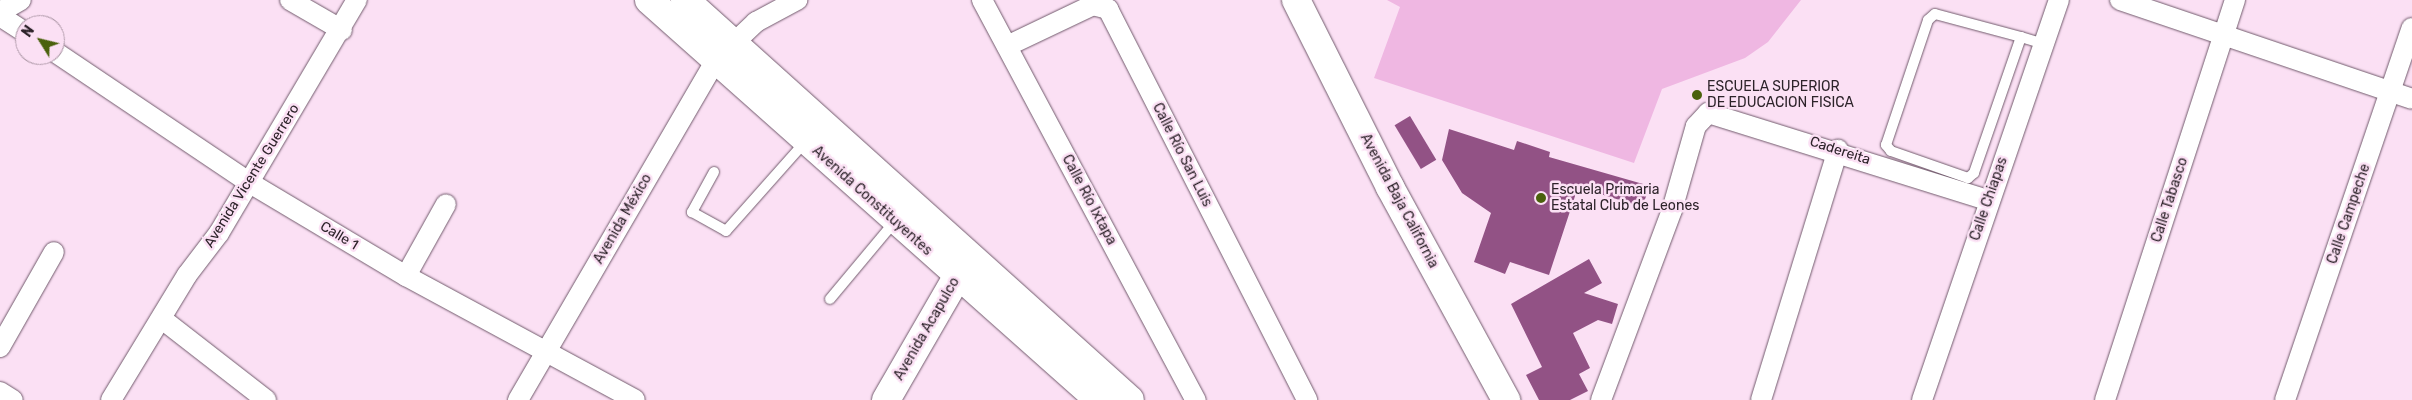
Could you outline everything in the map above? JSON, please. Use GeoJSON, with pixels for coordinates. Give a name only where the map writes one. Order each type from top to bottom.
{"type":"FeatureCollection","features":[{"type":"Feature","properties":{"kind":"main road","name":"Avenida Constituyentes"},"geometry":{"type":"LineString","coordinates":[[649,0],[715,61],[814,132]]}},
{"type":"Feature","properties":{"kind":"main road","name":"Avenida Constituyentes"},"geometry":{"type":"LineString","coordinates":[[685,0],[733,41],[814,132],[962,268],[1098,400]]}},
{"type":"Feature","properties":{"kind":"main road","name":"Avenida Baja California"},"geometry":{"type":"LineString","coordinates":[[1296,0],[1390,187],[1506,400]]}},
{"type":"Feature","properties":{"kind":"main road","name":"Avenida Constituyentes"},"geometry":{"type":"LineString","coordinates":[[962,268],[1130,400]]}},
{"type":"Feature","properties":{"kind":"main road","name":"Avenida Acapulco"},"geometry":{"type":"LineString","coordinates":[[886,400],[962,268]]}},
{"type":"Feature","properties":{"kind":"street"},"geometry":{"type":"LineString","coordinates":[[15,25],[0,14],[21,0]]}},
{"type":"Feature","properties":{"kind":"street"},"geometry":{"type":"LineString","coordinates":[[290,0],[342,30]]}},
{"type":"Feature","properties":{"kind":"street","name":"Avenida Vicente Guerrero"},"geometry":{"type":"LineString","coordinates":[[111,400],[250,183],[342,30],[357,0]]}},
{"type":"Feature","properties":{"kind":"street"},"geometry":{"type":"LineString","coordinates":[[733,41],[797,0]]}},
{"type":"Feature","properties":{"kind":"street","name":"Calle Río Ixtapa"},"geometry":{"type":"LineString","coordinates":[[982,0],[1196,400]]}},
{"type":"Feature","properties":{"kind":"street","name":"Calle Chiapas"},"geometry":{"type":"LineString","coordinates":[[1922,400],[1988,200],[2059,0]]}},
{"type":"Feature","properties":{"kind":"street"},"geometry":{"type":"LineString","coordinates":[[2120,0],[2412,99]]}},
{"type":"Feature","properties":{"kind":"street","name":"Calle Tabasco"},"geometry":{"type":"LineString","coordinates":[[2105,400],[2235,0]]}},
{"type":"Feature","properties":{"kind":"street","name":"Calle Río San Luis"},"geometry":{"type":"LineString","coordinates":[[1007,46],[1093,5],[1108,10],[1307,400]]}},
{"type":"Feature","properties":{"kind":"street","name":"Calle Campeche"},"geometry":{"type":"LineString","coordinates":[[2285,400],[2412,28]]}},
{"type":"Feature","properties":{"kind":"street","name":"Avenida México"},"geometry":{"type":"LineString","coordinates":[[518,400],[544,352],[715,61],[733,41]]}},
{"type":"Feature","properties":{"kind":"street","name":"Calle 1"},"geometry":{"type":"LineString","coordinates":[[65,59],[250,183],[406,276],[635,400]]}},
{"type":"Feature","properties":{"kind":"street","name":"Cadereita"},"geometry":{"type":"LineString","coordinates":[[1601,400],[1669,219],[1696,126],[1708,113],[1720,114],[1838,150],[1988,200]]}},
{"type":"Feature","properties":{"kind":"street"},"geometry":{"type":"LineString","coordinates":[[1761,400],[1838,150]]}},
{"type":"Feature","properties":{"kind":"street"},"geometry":{"type":"LineString","coordinates":[[406,276],[446,204]]}},
{"type":"Feature","properties":{"kind":"street"},"geometry":{"type":"LineString","coordinates":[[0,347],[54,252]]}},
{"type":"Feature","properties":{"kind":"street"},"geometry":{"type":"LineString","coordinates":[[162,319],[266,400]]}},
{"type":"Feature","properties":{"kind":"street"},"geometry":{"type":"LineString","coordinates":[[0,392],[13,400]]}},
{"type":"Feature","properties":{"kind":"lane"},"geometry":{"type":"LineString","coordinates":[[2022,37],[1971,177],[1887,149],[1931,15],[2022,37],[2044,44]]}},
{"type":"Feature","properties":{"kind":"lane"},"geometry":{"type":"LineString","coordinates":[[714,172],[692,212],[726,231],[814,132]]}},
{"type":"Feature","properties":{"kind":"lane"},"geometry":{"type":"LineString","coordinates":[[830,299],[902,213]]}},
{"type":"Feature","properties":{"kind":"shaded area"},"geometry":{"type":"Polygon","coordinates":[[[1387,0],[1801,0],[1768,42],[1745,58],[1662,89],[1634,163],[1374,78],[1400,7],[1387,0]]]}},
{"type":"Feature","properties":{"kind":"building"},"geometry":{"type":"Polygon","coordinates":[[[1410,116],[1436,160],[1421,169],[1395,125],[1410,116]]]}},
{"type":"Feature","properties":{"kind":"building"},"geometry":{"type":"Polygon","coordinates":[[[1449,129],[1514,150],[1517,141],[1550,152],[1549,157],[1650,186],[1642,207],[1578,187],[1549,275],[1510,262],[1505,274],[1474,262],[1491,213],[1462,193],[1442,160],[1449,129]]]}},
{"type":"Feature","properties":{"kind":"building"},"geometry":{"type":"Polygon","coordinates":[[[1589,259],[1602,283],[1584,293],[1618,304],[1612,324],[1598,320],[1573,333],[1590,368],[1579,374],[1588,391],[1570,400],[1539,400],[1526,375],[1542,367],[1511,304],[1589,259]]]}},
{"type":"Feature","properties":{"kind":"place","name":"ESCUELA SUPERIOR DE EDUCACION FISICA"},"geometry":{"type":"Point","coordinates":[1697,95]}},
{"type":"Feature","properties":{"kind":"place","name":"Escuela Primaria Estatal Club de Leones"},"geometry":{"type":"Point","coordinates":[1541,198]}}]}
